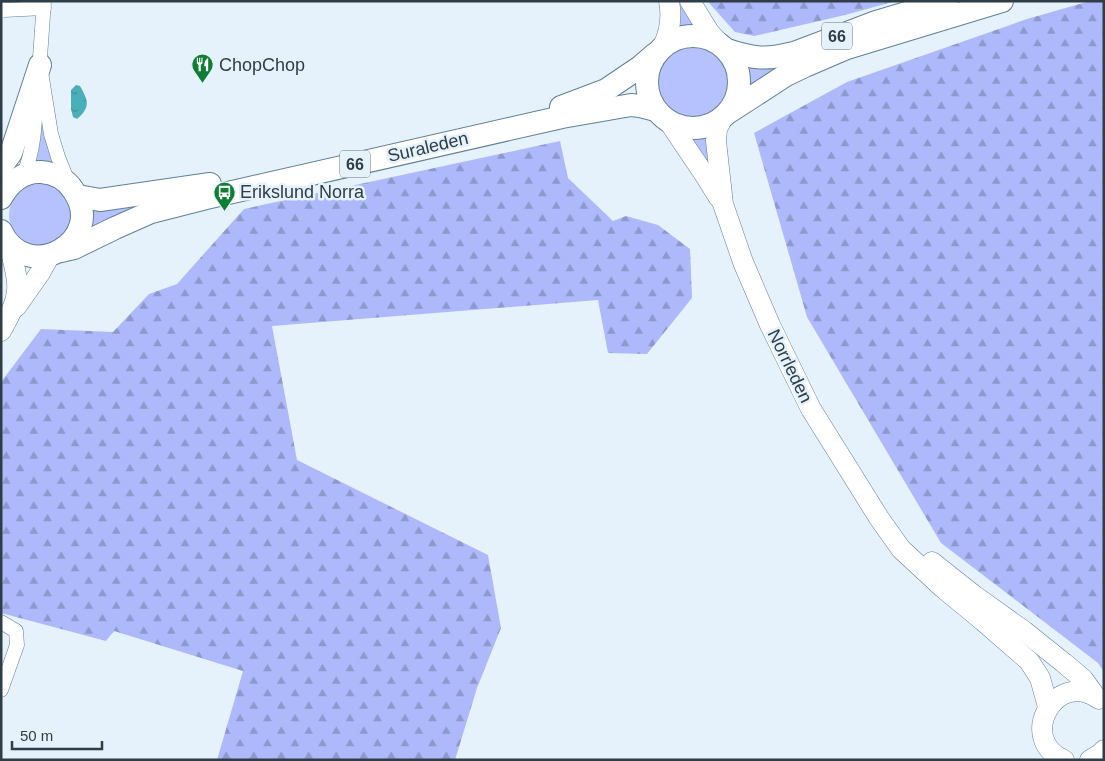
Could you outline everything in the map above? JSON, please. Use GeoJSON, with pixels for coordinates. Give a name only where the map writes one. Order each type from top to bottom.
{"type":"FeatureCollection","features":[{"type":"Feature","properties":{"kind":"main road"},"geometry":{"type":"LineString","coordinates":[[662,116],[651,102],[647,87],[648,69],[670,31],[669,1]]}},
{"type":"Feature","properties":{"kind":"main road"},"geometry":{"type":"LineString","coordinates":[[690,1],[710,32],[736,65],[740,81],[737,97],[725,115]]}},
{"type":"Feature","properties":{"kind":"main road","name":"66"},"geometry":{"type":"LineString","coordinates":[[659,50],[675,39],[691,35],[707,38],[723,47],[751,57],[780,57],[876,22],[947,1]]}},
{"type":"Feature","properties":{"kind":"main road","name":"66"},"geometry":{"type":"LineString","coordinates":[[662,116],[684,128],[707,126],[792,72],[847,48],[1002,1]]}},
{"type":"Feature","properties":{"kind":"main road","name":"Suraleden"},"geometry":{"type":"LineString","coordinates":[[74,190],[100,200],[204,185],[561,106],[606,90],[640,67],[659,50]]}},
{"type":"Feature","properties":{"kind":"main road"},"geometry":{"type":"LineString","coordinates":[[8,182],[11,153],[40,65]]}},
{"type":"Feature","properties":{"kind":"main road","name":"Suraleden"},"geometry":{"type":"LineString","coordinates":[[55,253],[74,248],[151,212],[562,117],[631,106],[640,106],[662,116]]}},
{"type":"Feature","properties":{"kind":"main road","name":"Norrleden"},"geometry":{"type":"LineString","coordinates":[[723,204],[716,140],[717,128],[725,115]]}},
{"type":"Feature","properties":{"kind":"main road","name":"Norrleden"},"geometry":{"type":"LineString","coordinates":[[662,116],[723,204],[770,325],[807,400],[878,518],[908,556],[1029,661],[1040,678],[1048,707]]}},
{"type":"Feature","properties":{"kind":"main road","name":"66"},"geometry":{"type":"LineString","coordinates":[[8,182],[40,172],[52,174],[63,179],[74,190]]}},
{"type":"Feature","properties":{"kind":"main road"},"geometry":{"type":"LineString","coordinates":[[5,324],[55,253],[74,239],[82,221],[82,210],[74,190]]}},
{"type":"Feature","properties":{"kind":"main road"},"geometry":{"type":"LineString","coordinates":[[4,235],[18,283],[16,298],[5,324]]}},
{"type":"Feature","properties":{"kind":"main road","name":"66"},"geometry":{"type":"LineString","coordinates":[[4,235],[21,252],[26,254],[40,256],[55,253]]}},
{"type":"Feature","properties":{"kind":"main road","name":"Norrleden"},"geometry":{"type":"LineString","coordinates":[[878,518],[975,596],[1024,630],[1083,679],[1100,700]]}},
{"type":"Feature","properties":{"kind":"main road"},"geometry":{"type":"LineString","coordinates":[[1064,760],[1054,754],[1043,736],[1042,722],[1048,707],[1061,695],[1070,692],[1088,693],[1100,700]]}},
{"type":"Feature","properties":{"kind":"street"},"geometry":{"type":"LineString","coordinates":[[1,12],[44,5],[40,65],[51,134],[58,157],[74,190]]}},
{"type":"Feature","properties":{"kind":"street"},"geometry":{"type":"LineString","coordinates":[[1,622],[16,631],[18,645],[1,690]]}},
{"type":"Feature","properties":{"kind":"shaded area"},"geometry":{"type":"Polygon","coordinates":[[[674,1],[681,1],[699,28],[687,27],[677,30],[674,1]]]}},
{"type":"Feature","properties":{"kind":"shaded area"},"geometry":{"type":"Polygon","coordinates":[[[700,47],[713,53],[722,62],[726,68],[728,82],[726,96],[718,107],[707,115],[686,117],[679,115],[668,107],[660,96],[658,75],[660,68],[668,57],[679,49],[700,47]]]}},
{"type":"Feature","properties":{"kind":"shaded area"},"geometry":{"type":"Polygon","coordinates":[[[787,62],[746,91],[747,78],[744,65],[787,62]]]}},
{"type":"Feature","properties":{"kind":"shaded area"},"geometry":{"type":"Polygon","coordinates":[[[40,123],[42,123],[55,166],[35,164],[38,154],[40,123]]]}},
{"type":"Feature","properties":{"kind":"shaded area"},"geometry":{"type":"Polygon","coordinates":[[[710,134],[715,177],[686,136],[697,137],[710,134]]]}},
{"type":"Feature","properties":{"kind":"shaded area"},"geometry":{"type":"Polygon","coordinates":[[[40,184],[52,187],[62,193],[68,203],[71,215],[68,227],[62,237],[52,243],[40,246],[28,243],[18,237],[12,227],[9,215],[12,203],[18,193],[28,187],[40,184]]]}},
{"type":"Feature","properties":{"kind":"shaded area"},"geometry":{"type":"Polygon","coordinates":[[[140,204],[85,238],[89,208],[140,204]]]}},
{"type":"Feature","properties":{"kind":"green space"},"geometry":{"type":"Polygon","coordinates":[[[708,1],[896,1],[754,36],[735,32],[708,1]]]}},
{"type":"Feature","properties":{"kind":"green space"},"geometry":{"type":"Polygon","coordinates":[[[1090,1],[1104,1],[1104,672],[1098,663],[941,543],[807,317],[754,133],[847,82],[1027,19],[1090,1]]]}},
{"type":"Feature","properties":{"kind":"green space"},"geometry":{"type":"Polygon","coordinates":[[[560,141],[568,178],[613,221],[626,216],[658,225],[690,249],[692,298],[647,354],[608,353],[598,300],[272,326],[297,460],[488,555],[501,628],[477,688],[455,760],[217,760],[243,671],[114,631],[106,641],[1,613],[1,382],[41,329],[113,332],[149,294],[177,284],[244,209],[560,141]]]}},
{"type":"Feature","properties":{"kind":"water"},"geometry":{"type":"Polygon","coordinates":[[[76,85],[80,86],[87,103],[84,111],[77,119],[73,117],[71,109],[71,90],[76,85]]]}},
{"type":"Feature","properties":{"kind":"place","name":"ChopChop"},"geometry":{"type":"Point","coordinates":[203,84]}},
{"type":"Feature","properties":{"kind":"place","name":"Erikslund Norra"},"geometry":{"type":"Point","coordinates":[224,211]}}]}
